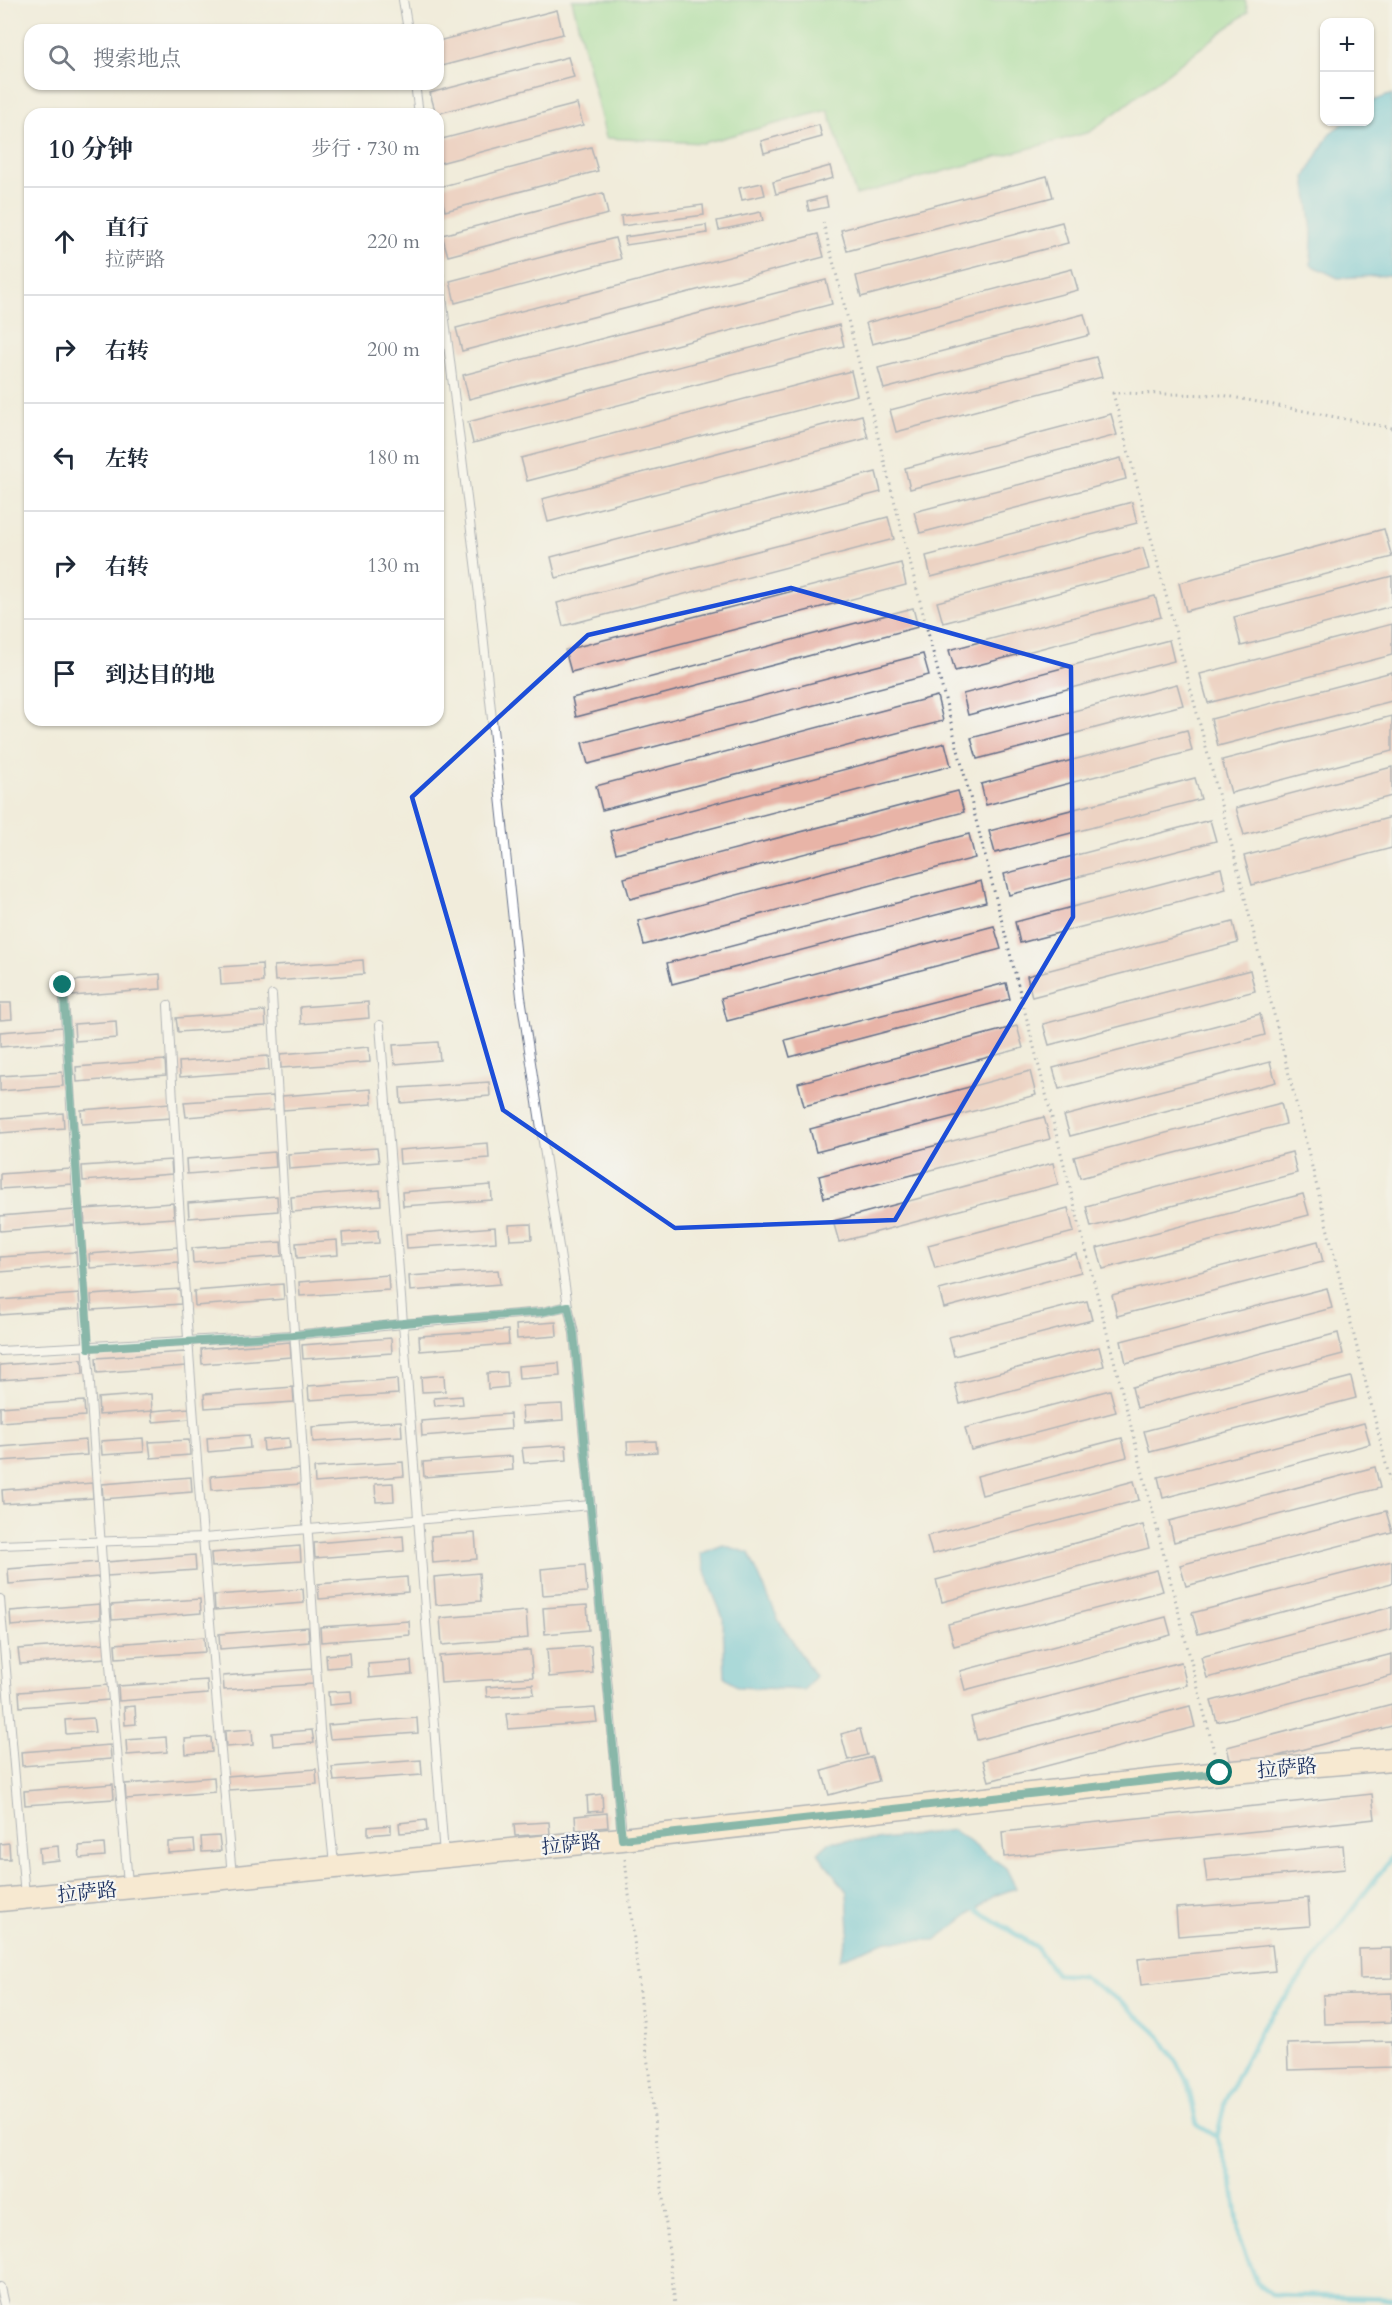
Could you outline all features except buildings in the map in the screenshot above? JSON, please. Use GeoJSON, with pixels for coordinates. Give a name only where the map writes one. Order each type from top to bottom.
{"type":"FeatureCollection","features":[{"type":"Feature","properties":{"kind":"street","name":"拉萨路"},"geometry":{"type":"LineString","coordinates":[[0,1900],[622,1839],[1220,1773],[1392,1759]]}},
{"type":"Feature","properties":{"kind":"lane"},"geometry":{"type":"LineString","coordinates":[[403,0],[407,24]]}},
{"type":"Feature","properties":{"kind":"lane"},"geometry":{"type":"LineString","coordinates":[[417,90],[418,108]]}},
{"type":"Feature","properties":{"kind":"lane"},"geometry":{"type":"LineString","coordinates":[[444,312],[479,595],[521,997],[574,1333],[622,1839]]}},
{"type":"Feature","properties":{"kind":"lane"},"geometry":{"type":"LineString","coordinates":[[63,985],[101,1542],[128,1887]]}},
{"type":"Feature","properties":{"kind":"lane"},"geometry":{"type":"LineString","coordinates":[[272,995],[282,1176],[320,1730],[335,1867]]}},
{"type":"Feature","properties":{"kind":"lane"},"geometry":{"type":"LineString","coordinates":[[168,1005],[175,1141],[204,1538],[232,1877]]}},
{"type":"Feature","properties":{"kind":"lane"},"geometry":{"type":"LineString","coordinates":[[380,1025],[444,1857]]}},
{"type":"Feature","properties":{"kind":"lane"},"geometry":{"type":"LineString","coordinates":[[0,1351],[89,1348],[294,1335],[542,1312],[568,1306]]}},
{"type":"Feature","properties":{"kind":"lane"},"geometry":{"type":"LineString","coordinates":[[0,1545],[204,1538],[591,1505]]}},
{"type":"Feature","properties":{"kind":"lane"},"geometry":{"type":"LineString","coordinates":[[0,1599],[25,1898]]}},
{"type":"Feature","properties":{"kind":"lane"},"geometry":{"type":"LineString","coordinates":[[0,2287],[4,2305]]}},
{"type":"Feature","properties":{"kind":"path"},"geometry":{"type":"LineString","coordinates":[[823,222],[1220,1773]]}},
{"type":"Feature","properties":{"kind":"path"},"geometry":{"type":"LineString","coordinates":[[1392,428],[1222,395],[1113,393],[1236,862],[1392,1488]]}},
{"type":"Feature","properties":{"kind":"path"},"geometry":{"type":"LineString","coordinates":[[622,1839],[675,2305]]}},
{"type":"Feature","properties":{"kind":"highlighted area"},"geometry":{"type":"Polygon","coordinates":[[[791,588],[1071,667],[1073,917],[895,1220],[675,1228],[503,1110],[412,797],[588,635],[791,588]]]}},
{"type":"Feature","properties":{"kind":"green space"},"geometry":{"type":"Polygon","coordinates":[[[572,0],[1245,0],[1248,12],[1090,132],[856,195],[828,110],[703,143],[606,138],[572,0]]]}},
{"type":"Feature","properties":{"kind":"water"},"geometry":{"type":"Polygon","coordinates":[[[1392,94],[1392,275],[1338,278],[1311,265],[1312,232],[1305,177],[1330,133],[1340,126],[1374,126],[1374,101],[1392,94]]]}},
{"type":"Feature","properties":{"kind":"water"},"geometry":{"type":"Polygon","coordinates":[[[723,1545],[749,1553],[779,1621],[815,1676],[804,1690],[738,1687],[725,1678],[723,1618],[700,1554],[723,1545]]]}},
{"type":"Feature","properties":{"kind":"water"},"geometry":{"type":"Polygon","coordinates":[[[953,1830],[1006,1868],[1016,1888],[994,1896],[935,1940],[887,1941],[839,1959],[849,1932],[847,1892],[818,1853],[831,1841],[876,1840],[953,1830]]]}},
{"type":"Feature","properties":{"kind":"waterway"},"geometry":{"type":"LineString","coordinates":[[1392,1857],[1260,2031],[1225,2101],[1217,2137],[1232,2180],[1241,2244],[1256,2282],[1272,2295],[1392,2298]]}},
{"type":"Feature","properties":{"kind":"waterway"},"geometry":{"type":"LineString","coordinates":[[975,1909],[1035,1946],[1056,1974],[1082,1976],[1122,2002],[1160,2036],[1187,2080],[1197,2125],[1217,2137]]}},
{"type":"Feature","properties":{"kind":"route"},"geometry":{"type":"LineString","coordinates":[[63,985],[89,1348],[294,1335],[542,1312],[568,1306],[574,1333],[622,1839],[1220,1773]]}}]}
